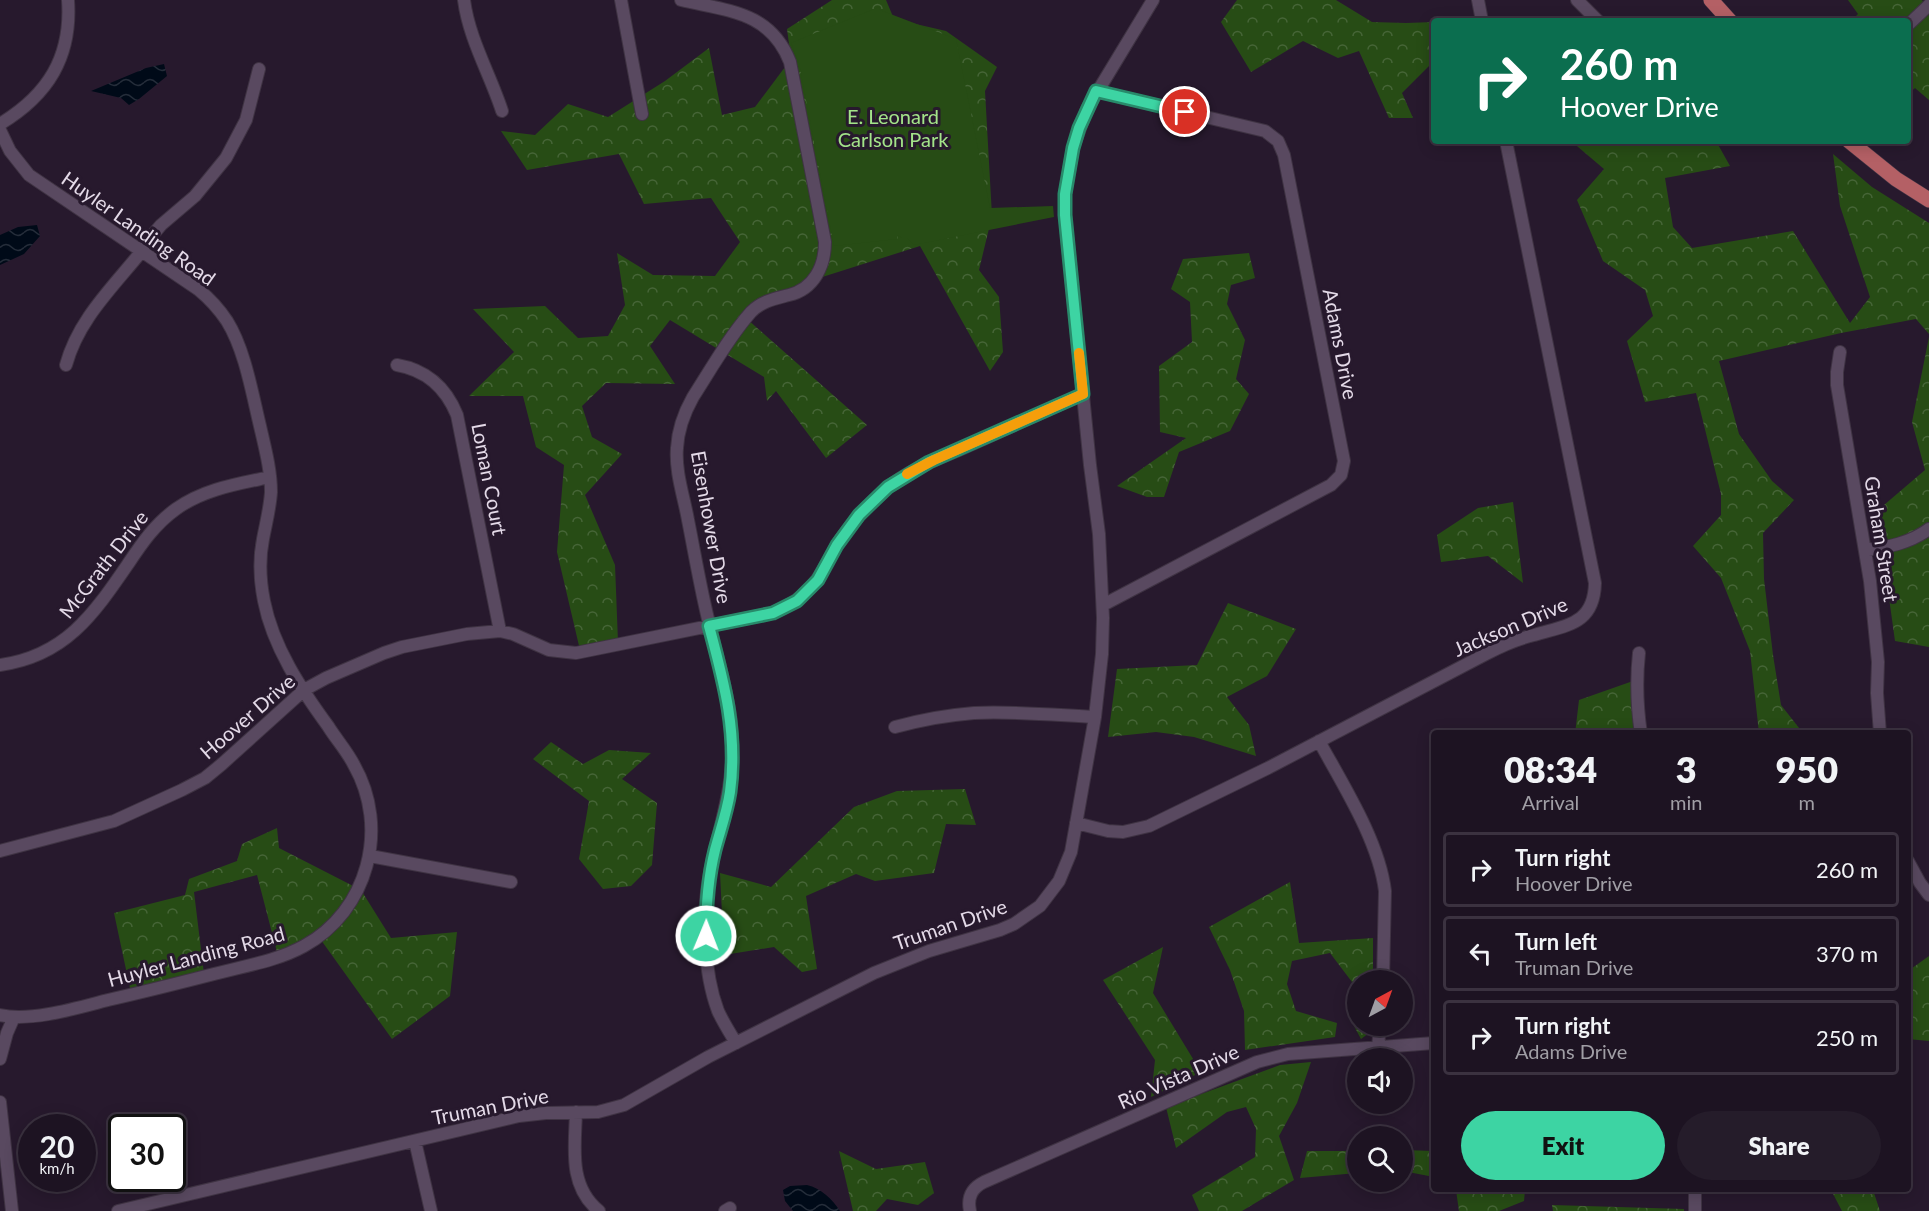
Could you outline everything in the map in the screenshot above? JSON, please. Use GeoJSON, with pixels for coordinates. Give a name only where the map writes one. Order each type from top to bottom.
{"type":"FeatureCollection","features":[{"type":"Feature","properties":{"kind":"main road"},"geometry":{"type":"LineString","coordinates":[[1711,0],[1727,18]]}},
{"type":"Feature","properties":{"kind":"main road"},"geometry":{"type":"LineString","coordinates":[[1854,144],[1896,178],[1929,200]]}},
{"type":"Feature","properties":{"kind":"street"},"geometry":{"type":"LineString","coordinates":[[0,124],[37,97],[55,71],[67,37],[68,0]]}},
{"type":"Feature","properties":{"kind":"street"},"geometry":{"type":"LineString","coordinates":[[464,0],[471,31],[502,111]]}},
{"type":"Feature","properties":{"kind":"street"},"geometry":{"type":"LineString","coordinates":[[621,0],[642,114]]}},
{"type":"Feature","properties":{"kind":"street","name":"Eisenhower Drive"},"geometry":{"type":"LineString","coordinates":[[681,0],[753,18],[772,32],[785,51],[790,62],[825,242],[823,262],[814,279],[798,292],[768,300],[751,312],[693,397],[681,423],[677,444],[678,466],[709,626],[729,709],[733,751],[729,794],[710,875],[706,936],[712,987],[718,1012],[736,1043]]}},
{"type":"Feature","properties":{"kind":"street","name":"Truman Drive"},"geometry":{"type":"LineString","coordinates":[[118,1211],[519,1116],[598,1112],[624,1105],[736,1043],[892,965],[929,951],[1000,930],[1028,916],[1045,900],[1059,881],[1071,852],[1095,717],[1102,654],[1103,605],[1099,534],[1065,215],[1065,194],[1079,128],[1096,91],[1153,0]]}},
{"type":"Feature","properties":{"kind":"street"},"geometry":{"type":"LineString","coordinates":[[1478,0],[1481,18]]}},
{"type":"Feature","properties":{"kind":"street"},"geometry":{"type":"LineString","coordinates":[[1577,0],[1595,18]]}},
{"type":"Feature","properties":{"kind":"street"},"geometry":{"type":"LineString","coordinates":[[1911,22],[1929,5]]}},
{"type":"Feature","properties":{"kind":"street"},"geometry":{"type":"LineString","coordinates":[[66,365],[82,324],[161,225],[195,196],[226,158],[246,120],[259,69]]}},
{"type":"Feature","properties":{"kind":"street","name":"Adams Drive"},"geometry":{"type":"LineString","coordinates":[[1096,91],[1264,131],[1278,141],[1284,155],[1344,461],[1341,475],[1331,485],[1103,605]]}},
{"type":"Feature","properties":{"kind":"street","name":"Huyler Landing Road"},"geometry":{"type":"LineString","coordinates":[[0,130],[10,152],[29,175],[199,290],[227,322],[238,346],[252,391],[270,477],[269,510],[261,563],[263,599],[273,634],[304,690],[354,764],[362,780],[371,813],[372,829],[370,856],[361,885],[343,914],[318,937],[290,952],[188,981],[85,1006],[27,1017],[14,1017]]}},
{"type":"Feature","properties":{"kind":"street","name":"Jackson Drive"},"geometry":{"type":"LineString","coordinates":[[1076,823],[1122,832],[1149,826],[1498,648],[1519,639],[1574,624],[1588,610],[1593,602],[1595,583],[1507,144]]}},
{"type":"Feature","properties":{"kind":"street","name":"Graham Street"},"geometry":{"type":"LineString","coordinates":[[1840,352],[1837,385],[1866,550],[1877,645],[1877,693],[1881,730]]}},
{"type":"Feature","properties":{"kind":"street","name":"Loman Court"},"geometry":{"type":"LineString","coordinates":[[397,365],[416,370],[438,385],[447,395],[457,415],[500,631]]}},
{"type":"Feature","properties":{"kind":"street","name":"Hoover Drive"},"geometry":{"type":"LineString","coordinates":[[0,851],[114,821],[205,778],[304,690],[402,647],[467,634],[500,631],[513,634],[549,650],[576,653],[773,613],[791,604],[808,591],[818,580],[847,530],[888,487],[929,462],[1083,394]]}},
{"type":"Feature","properties":{"kind":"street","name":"McGrath Drive"},"geometry":{"type":"LineString","coordinates":[[0,665],[44,653],[72,635],[95,610],[148,534],[175,510],[190,500],[221,487],[270,477]]}},
{"type":"Feature","properties":{"kind":"street"},"geometry":{"type":"LineString","coordinates":[[1866,550],[1898,545],[1929,529]]}},
{"type":"Feature","properties":{"kind":"street"},"geometry":{"type":"LineString","coordinates":[[1639,653],[1638,710],[1640,730]]}},
{"type":"Feature","properties":{"kind":"street"},"geometry":{"type":"LineString","coordinates":[[895,727],[975,713],[1095,717]]}},
{"type":"Feature","properties":{"kind":"street"},"geometry":{"type":"LineString","coordinates":[[1319,741],[1365,829],[1383,876],[1385,891],[1383,970]]}},
{"type":"Feature","properties":{"kind":"street"},"geometry":{"type":"LineString","coordinates":[[370,856],[511,882]]}},
{"type":"Feature","properties":{"kind":"street"},"geometry":{"type":"LineString","coordinates":[[1911,866],[1929,895]]}},
{"type":"Feature","properties":{"kind":"street"},"geometry":{"type":"LineString","coordinates":[[0,1015],[14,1017],[7,1032],[0,1059]]}},
{"type":"Feature","properties":{"kind":"street"},"geometry":{"type":"LineString","coordinates":[[1378,1047],[1379,1036]]}},
{"type":"Feature","properties":{"kind":"street","name":"Rio Vista Drive"},"geometry":{"type":"LineString","coordinates":[[969,1211],[970,1196],[974,1189],[984,1182],[1257,1062],[1288,1054],[1431,1043]]}},
{"type":"Feature","properties":{"kind":"street"},"geometry":{"type":"LineString","coordinates":[[0,1102],[12,1211]]}},
{"type":"Feature","properties":{"kind":"street"},"geometry":{"type":"LineString","coordinates":[[576,1112],[576,1177],[585,1197],[599,1211]]}},
{"type":"Feature","properties":{"kind":"street"},"geometry":{"type":"LineString","coordinates":[[415,1141],[431,1211]]}},
{"type":"Feature","properties":{"kind":"street"},"geometry":{"type":"LineString","coordinates":[[1695,1192],[1695,1211]]}},
{"type":"Feature","properties":{"kind":"green space"},"geometry":{"type":"Polygon","coordinates":[[[832,0],[886,0],[894,19],[946,31],[997,67],[985,91],[992,216],[979,270],[999,297],[1003,352],[990,371],[920,246],[816,279],[747,319],[867,425],[826,458],[776,391],[767,401],[764,377],[670,320],[650,346],[675,384],[606,383],[582,406],[592,437],[622,454],[585,495],[615,565],[618,642],[580,650],[557,552],[564,465],[536,447],[523,396],[469,396],[514,352],[473,309],[545,306],[578,338],[608,336],[625,305],[617,253],[653,275],[715,276],[740,242],[711,198],[644,204],[619,154],[527,170],[501,131],[535,135],[568,104],[608,117],[665,81],[709,48],[722,115],[755,107],[791,59],[787,29],[832,0]]]}},
{"type":"Feature","properties":{"kind":"green space"},"geometry":{"type":"Polygon","coordinates":[[[1237,0],[1336,0],[1372,22],[1431,22],[1431,64],[1402,93],[1413,118],[1389,118],[1359,51],[1338,58],[1303,41],[1251,72],[1221,22],[1237,0]]]}},
{"type":"Feature","properties":{"kind":"green space"},"geometry":{"type":"Polygon","coordinates":[[[1848,0],[1922,0],[1929,10],[1929,100],[1915,88],[1911,91],[1911,18],[1854,18],[1858,14],[1848,0]]]}},
{"type":"Feature","properties":{"kind":"green space","name":"E. Leonard Carlson Park"},"geometry":{"type":"Polygon","coordinates":[[[879,7],[880,10],[956,39],[990,208],[1053,206],[1054,217],[914,245],[907,238],[897,235],[897,239],[834,246],[799,63],[791,43],[879,7]]]}},
{"type":"Feature","properties":{"kind":"green space"},"geometry":{"type":"Polygon","coordinates":[[[1575,144],[1718,144],[1730,166],[1665,178],[1673,227],[1692,248],[1793,231],[1850,323],[1870,297],[1840,206],[1833,154],[1872,187],[1929,223],[1929,334],[1916,319],[1841,333],[1719,361],[1739,434],[1772,481],[1794,500],[1763,533],[1764,579],[1781,705],[1801,730],[1759,730],[1750,651],[1721,578],[1693,546],[1721,515],[1721,494],[1696,393],[1645,402],[1627,341],[1653,316],[1645,290],[1603,261],[1577,200],[1604,169],[1575,144]]]}},
{"type":"Feature","properties":{"kind":"green space"},"geometry":{"type":"Polygon","coordinates":[[[1249,253],[1255,278],[1231,285],[1227,304],[1245,340],[1236,379],[1249,394],[1230,431],[1179,452],[1164,497],[1147,497],[1117,486],[1186,438],[1160,432],[1159,366],[1192,342],[1190,302],[1171,289],[1183,259],[1249,253]]]}},
{"type":"Feature","properties":{"kind":"green space"},"geometry":{"type":"Polygon","coordinates":[[[1929,337],[1929,647],[1895,641],[1877,511],[1925,470],[1912,422],[1929,337]]]}},
{"type":"Feature","properties":{"kind":"green space"},"geometry":{"type":"Polygon","coordinates":[[[1513,502],[1523,583],[1488,556],[1441,562],[1437,535],[1478,508],[1513,502]]]}},
{"type":"Feature","properties":{"kind":"green space"},"geometry":{"type":"Polygon","coordinates":[[[1228,603],[1296,629],[1267,676],[1227,697],[1249,725],[1256,756],[1194,737],[1156,732],[1108,737],[1117,669],[1197,665],[1228,603]]]}},
{"type":"Feature","properties":{"kind":"green space"},"geometry":{"type":"Polygon","coordinates":[[[1633,681],[1635,730],[1575,730],[1579,700],[1633,681]]]}},
{"type":"Feature","properties":{"kind":"green space"},"geometry":{"type":"Polygon","coordinates":[[[551,742],[583,764],[609,750],[651,753],[622,779],[657,803],[652,865],[631,886],[603,889],[579,859],[589,801],[533,759],[551,742]]]}},
{"type":"Feature","properties":{"kind":"green space"},"geometry":{"type":"Polygon","coordinates":[[[965,789],[976,825],[946,824],[934,873],[875,881],[856,874],[806,896],[817,969],[802,972],[774,947],[724,955],[720,873],[771,887],[854,807],[897,791],[965,789]]]}},
{"type":"Feature","properties":{"kind":"green space"},"geometry":{"type":"Polygon","coordinates":[[[277,828],[279,848],[361,890],[391,938],[457,932],[450,996],[392,1039],[321,940],[278,956],[257,875],[194,892],[204,974],[131,993],[114,913],[185,895],[189,879],[237,861],[242,844],[277,828]]]}},
{"type":"Feature","properties":{"kind":"green space"},"geometry":{"type":"Polygon","coordinates":[[[1290,882],[1299,943],[1373,938],[1373,970],[1347,970],[1347,975],[1330,953],[1292,961],[1287,984],[1296,1011],[1337,1023],[1335,1037],[1245,1050],[1244,1011],[1230,970],[1209,927],[1290,882]]]}},
{"type":"Feature","properties":{"kind":"green space"},"geometry":{"type":"Polygon","coordinates":[[[1163,947],[1153,993],[1201,1072],[1151,1097],[1155,1060],[1103,980],[1163,947]]]}},
{"type":"Feature","properties":{"kind":"green space"},"geometry":{"type":"Polygon","coordinates":[[[1929,956],[1929,1041],[1911,1039],[1911,969],[1929,956]]]}},
{"type":"Feature","properties":{"kind":"green space"},"geometry":{"type":"Polygon","coordinates":[[[1311,1062],[1297,1103],[1279,1136],[1294,1180],[1242,1211],[1199,1211],[1192,1195],[1255,1157],[1256,1129],[1246,1107],[1227,1112],[1176,1148],[1166,1107],[1280,1065],[1311,1062]]]}},
{"type":"Feature","properties":{"kind":"green space"},"geometry":{"type":"Polygon","coordinates":[[[1413,1150],[1431,1151],[1431,1176],[1413,1173],[1413,1150]]]}},
{"type":"Feature","properties":{"kind":"green space"},"geometry":{"type":"Polygon","coordinates":[[[839,1151],[876,1169],[925,1162],[934,1193],[918,1205],[887,1199],[876,1211],[853,1211],[839,1151]]]}},
{"type":"Feature","properties":{"kind":"green space"},"geometry":{"type":"Polygon","coordinates":[[[1307,1151],[1347,1151],[1347,1174],[1300,1178],[1307,1151]]]}},
{"type":"Feature","properties":{"kind":"green space"},"geometry":{"type":"Polygon","coordinates":[[[1456,1192],[1525,1192],[1524,1201],[1499,1211],[1459,1211],[1456,1192]]]}},
{"type":"Feature","properties":{"kind":"green space"},"geometry":{"type":"Polygon","coordinates":[[[1832,1192],[1874,1192],[1880,1211],[1842,1211],[1832,1192]]]}},
{"type":"Feature","properties":{"kind":"green space"},"geometry":{"type":"Polygon","coordinates":[[[1552,1205],[1684,1209],[1684,1211],[1553,1211],[1552,1205]]]}},
{"type":"Feature","properties":{"kind":"water"},"geometry":{"type":"Polygon","coordinates":[[[164,64],[167,76],[129,105],[121,98],[91,91],[146,68],[164,64]]]}},
{"type":"Feature","properties":{"kind":"water"},"geometry":{"type":"Polygon","coordinates":[[[37,225],[40,236],[24,254],[0,265],[0,235],[18,227],[37,225]]]}},
{"type":"Feature","properties":{"kind":"water"},"geometry":{"type":"Polygon","coordinates":[[[807,1185],[826,1195],[840,1211],[793,1211],[785,1201],[783,1190],[790,1186],[807,1185]]]}},
{"type":"Feature","properties":{"kind":"slow traffic"},"geometry":{"type":"LineString","coordinates":[[907,474],[984,437],[1083,394],[1079,353]]}},
{"type":"Feature","properties":{"kind":"route"},"geometry":{"type":"LineString","coordinates":[[706,936],[707,895],[715,850],[725,817],[733,751],[725,685],[709,626],[773,613],[797,601],[818,580],[847,530],[874,499],[888,487],[929,462],[1083,394],[1065,215],[1068,173],[1079,128],[1096,91],[1185,112]]}}]}
